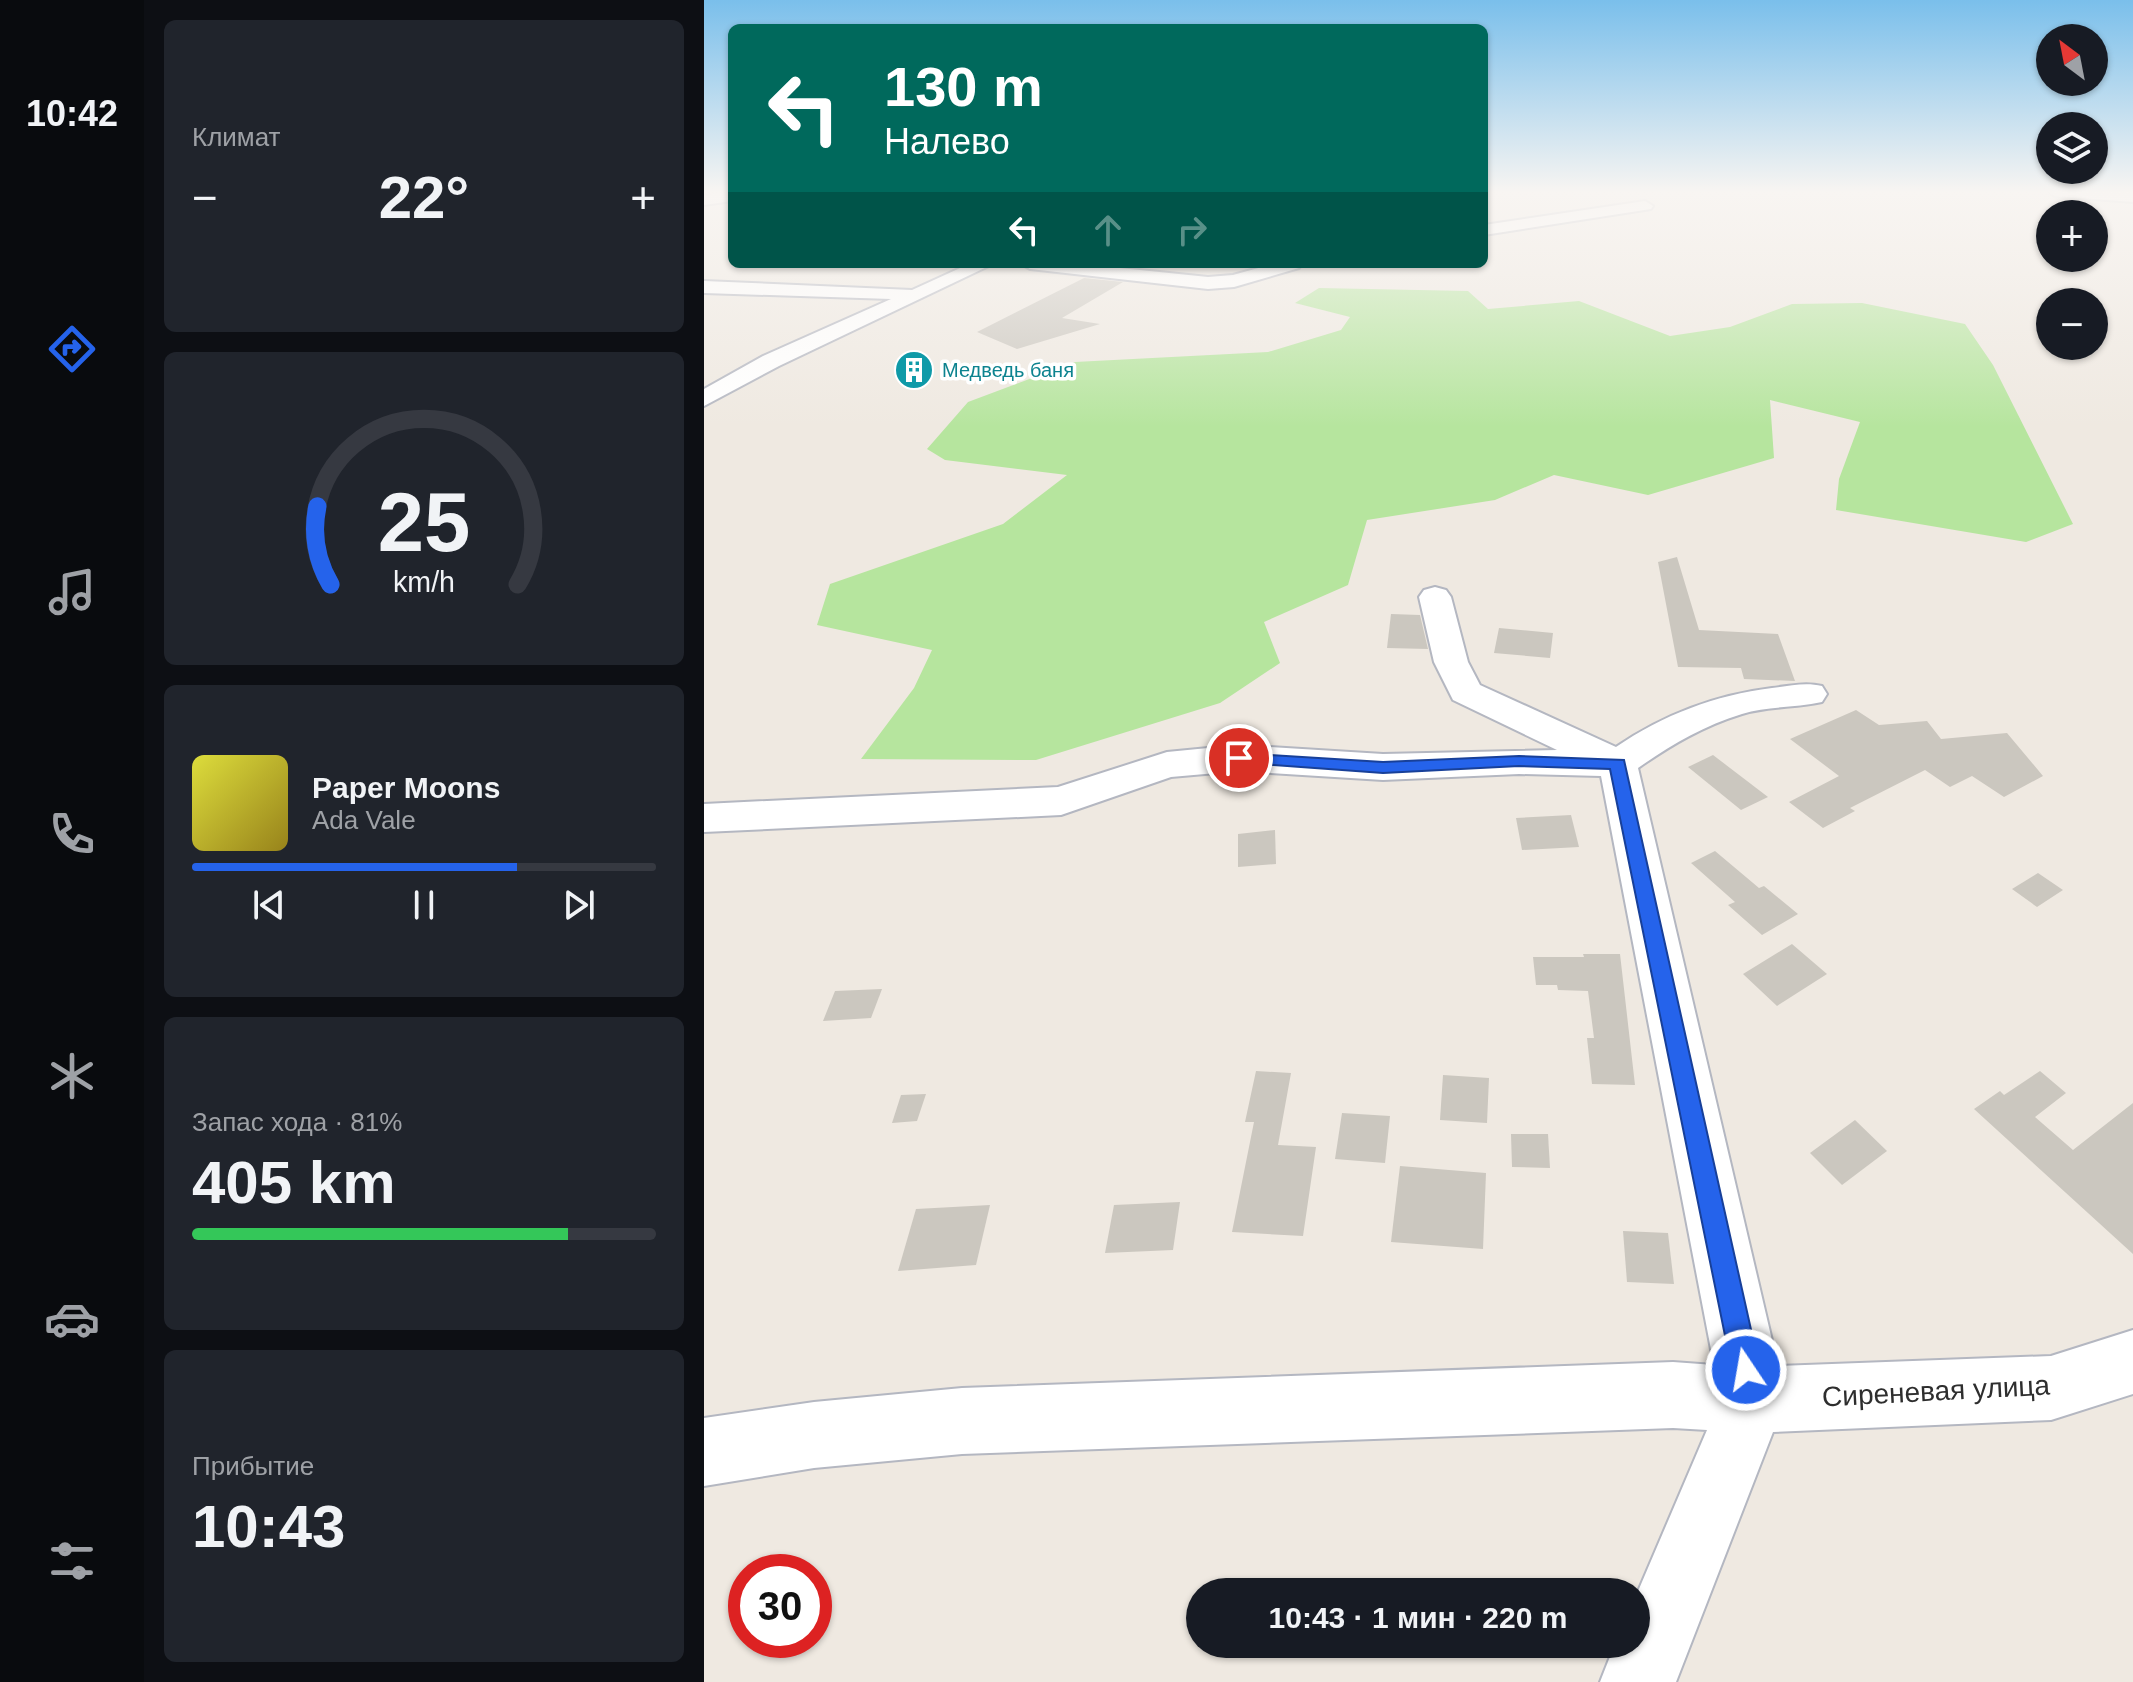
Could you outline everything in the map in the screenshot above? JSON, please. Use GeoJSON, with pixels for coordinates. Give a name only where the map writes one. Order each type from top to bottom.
{"type":"FeatureCollection","features":[{"type":"Feature","properties":{"kind":"street"},"geometry":{"type":"LineString","coordinates":[[704,399],[771,361],[969,270]]}},
{"type":"Feature","properties":{"kind":"street"},"geometry":{"type":"LineString","coordinates":[[1091,270],[1208,283],[1234,281],[1270,270]]}},
{"type":"Feature","properties":{"kind":"street"},"geometry":{"type":"LineString","coordinates":[[704,287],[912,295]]}},
{"type":"Feature","properties":{"kind":"street"},"geometry":{"type":"LineString","coordinates":[[1435,597],[1451,662],[1466,692],[1618,764]]}},
{"type":"Feature","properties":{"kind":"street"},"geometry":{"type":"LineString","coordinates":[[704,818],[1061,801],[1167,765],[1239,758],[1383,767],[1519,761],[1618,764],[1663,732],[1737,703],[1809,694]]}},
{"type":"Feature","properties":{"kind":"street"},"geometry":{"type":"LineString","coordinates":[[1618,764],[1753,1400],[1638,1682]]}},
{"type":"Feature","properties":{"kind":"street","name":"Сиреневая улица"},"geometry":{"type":"LineString","coordinates":[[704,1452],[814,1435],[962,1421],[1673,1395],[1753,1400],[2051,1388],[2133,1362]]}},
{"type":"Feature","properties":{"kind":"green space"},"geometry":{"type":"Polygon","coordinates":[[[1319,288],[1468,291],[1488,309],[1579,301],[1670,336],[1730,327],[1792,304],[1862,303],[1965,324],[1993,365],[2073,524],[2026,542],[1836,510],[1839,479],[1860,422],[1770,400],[1774,458],[1648,495],[1554,475],[1495,500],[1367,520],[1348,585],[1264,622],[1280,663],[1220,703],[1036,760],[861,759],[914,688],[932,650],[817,625],[830,584],[1003,524],[1067,475],[945,460],[927,449],[968,402],[1075,362],[1268,352],[1341,330],[1350,317],[1295,303],[1319,288]]]}},
{"type":"Feature","properties":{"kind":"building"},"geometry":{"type":"Polygon","coordinates":[[[1084,278],[1123,282],[1062,318],[1100,324],[1017,349],[977,332],[1084,278]]]}},
{"type":"Feature","properties":{"kind":"building"},"geometry":{"type":"Polygon","coordinates":[[[1677,557],[1699,630],[1778,634],[1795,681],[1744,679],[1741,668],[1678,667],[1658,562],[1677,557]]]}},
{"type":"Feature","properties":{"kind":"building"},"geometry":{"type":"Polygon","coordinates":[[[1391,614],[1420,615],[1428,649],[1387,648],[1391,614]]]}},
{"type":"Feature","properties":{"kind":"building"},"geometry":{"type":"Polygon","coordinates":[[[1499,628],[1553,633],[1550,658],[1494,653],[1499,628]]]}},
{"type":"Feature","properties":{"kind":"building"},"geometry":{"type":"Polygon","coordinates":[[[1856,710],[1879,725],[1927,721],[1941,739],[2007,733],[2043,776],[2004,797],[1972,776],[1950,787],[1925,770],[1850,808],[1855,811],[1823,828],[1789,802],[1839,776],[1790,739],[1856,710]]]}},
{"type":"Feature","properties":{"kind":"building"},"geometry":{"type":"Polygon","coordinates":[[[1713,755],[1768,797],[1741,810],[1688,767],[1713,755]]]}},
{"type":"Feature","properties":{"kind":"building"},"geometry":{"type":"Polygon","coordinates":[[[1571,815],[1579,847],[1522,850],[1516,818],[1571,815]]]}},
{"type":"Feature","properties":{"kind":"building"},"geometry":{"type":"Polygon","coordinates":[[[1275,830],[1276,864],[1238,867],[1238,834],[1275,830]]]}},
{"type":"Feature","properties":{"kind":"building"},"geometry":{"type":"Polygon","coordinates":[[[1715,851],[1759,888],[1764,886],[1798,914],[1762,935],[1728,905],[1735,902],[1691,863],[1715,851]]]}},
{"type":"Feature","properties":{"kind":"building"},"geometry":{"type":"Polygon","coordinates":[[[2038,873],[2063,890],[2037,907],[2012,889],[2038,873]]]}},
{"type":"Feature","properties":{"kind":"building"},"geometry":{"type":"Polygon","coordinates":[[[1792,944],[1827,974],[1777,1006],[1743,974],[1792,944]]]}},
{"type":"Feature","properties":{"kind":"building"},"geometry":{"type":"Polygon","coordinates":[[[1583,954],[1620,954],[1635,1085],[1592,1084],[1587,1038],[1594,1038],[1588,991],[1558,990],[1557,985],[1536,985],[1533,957],[1584,957],[1583,954]]]}},
{"type":"Feature","properties":{"kind":"building"},"geometry":{"type":"Polygon","coordinates":[[[882,989],[871,1018],[823,1021],[835,991],[882,989]]]}},
{"type":"Feature","properties":{"kind":"building"},"geometry":{"type":"Polygon","coordinates":[[[1256,1071],[1291,1073],[1278,1145],[1316,1147],[1303,1236],[1232,1232],[1254,1122],[1245,1122],[1256,1071]]]}},
{"type":"Feature","properties":{"kind":"building"},"geometry":{"type":"Polygon","coordinates":[[[2040,1071],[2066,1093],[2035,1117],[2073,1150],[2133,1103],[2133,1254],[1974,1109],[2000,1091],[2004,1095],[2040,1071]]]}},
{"type":"Feature","properties":{"kind":"building"},"geometry":{"type":"Polygon","coordinates":[[[1443,1075],[1489,1078],[1487,1123],[1440,1120],[1443,1075]]]}},
{"type":"Feature","properties":{"kind":"building"},"geometry":{"type":"Polygon","coordinates":[[[926,1094],[917,1121],[892,1123],[901,1095],[926,1094]]]}},
{"type":"Feature","properties":{"kind":"building"},"geometry":{"type":"Polygon","coordinates":[[[1342,1113],[1390,1116],[1385,1163],[1335,1159],[1342,1113]]]}},
{"type":"Feature","properties":{"kind":"building"},"geometry":{"type":"Polygon","coordinates":[[[1855,1120],[1887,1151],[1842,1185],[1810,1153],[1855,1120]]]}},
{"type":"Feature","properties":{"kind":"building"},"geometry":{"type":"Polygon","coordinates":[[[1511,1134],[1548,1134],[1550,1168],[1512,1167],[1511,1134]]]}},
{"type":"Feature","properties":{"kind":"building"},"geometry":{"type":"Polygon","coordinates":[[[1400,1166],[1486,1173],[1483,1249],[1391,1242],[1400,1166]]]}},
{"type":"Feature","properties":{"kind":"building"},"geometry":{"type":"Polygon","coordinates":[[[1180,1202],[1173,1250],[1105,1253],[1114,1205],[1180,1202]]]}},
{"type":"Feature","properties":{"kind":"building"},"geometry":{"type":"Polygon","coordinates":[[[990,1205],[976,1265],[898,1271],[916,1209],[990,1205]]]}},
{"type":"Feature","properties":{"kind":"building"},"geometry":{"type":"Polygon","coordinates":[[[1623,1231],[1668,1233],[1674,1284],[1627,1282],[1623,1231]]]}},
{"type":"Feature","properties":{"kind":"place","name":"Медведь баня"},"geometry":{"type":"Point","coordinates":[914,370]}},
{"type":"Feature","properties":{"kind":"route"},"geometry":{"type":"LineString","coordinates":[[1239,758],[1383,767],[1519,761],[1618,764],[1746,1370]]}}]}
